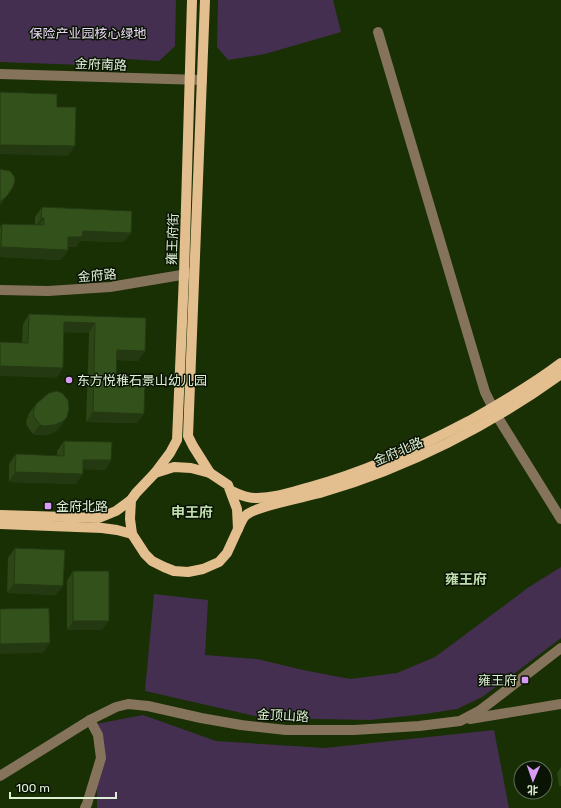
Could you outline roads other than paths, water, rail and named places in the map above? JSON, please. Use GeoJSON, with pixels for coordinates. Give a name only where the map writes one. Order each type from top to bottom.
{"type":"FeatureCollection","features":[{"type":"Feature","properties":{"kind":"main road","name":"雍王府街"},"geometry":{"type":"LineString","coordinates":[[156,473],[177,440],[184,275],[192,0]]}},
{"type":"Feature","properties":{"kind":"main road","name":"雍王府街"},"geometry":{"type":"LineString","coordinates":[[205,0],[188,436],[192,446],[210,473]]}},
{"type":"Feature","properties":{"kind":"main road","name":"金府北路"},"geometry":{"type":"LineString","coordinates":[[238,529],[245,515],[263,507],[323,492],[374,475],[432,450],[495,412],[561,363]]}},
{"type":"Feature","properties":{"kind":"main road","name":"金府北路"},"geometry":{"type":"LineString","coordinates":[[230,491],[256,498],[276,496],[352,474],[384,462],[495,412],[540,390],[561,374]]}},
{"type":"Feature","properties":{"kind":"main road"},"geometry":{"type":"LineString","coordinates":[[0,515],[99,518],[116,511],[131,500],[156,473],[174,467],[191,468],[210,473],[228,485],[237,509],[238,529],[227,553],[219,562],[203,569],[188,572],[174,570],[152,561],[141,549],[132,534],[130,519],[131,500]]}},
{"type":"Feature","properties":{"kind":"main road"},"geometry":{"type":"LineString","coordinates":[[0,524],[102,528],[132,534]]}},
{"type":"Feature","properties":{"kind":"street"},"geometry":{"type":"LineString","coordinates":[[378,32],[485,392],[495,412],[561,519]]}},
{"type":"Feature","properties":{"kind":"street","name":"金府南路"},"geometry":{"type":"LineString","coordinates":[[0,74],[202,80]]}},
{"type":"Feature","properties":{"kind":"street","name":"金府路"},"geometry":{"type":"LineString","coordinates":[[0,290],[48,292],[93,289],[195,273]]}},
{"type":"Feature","properties":{"kind":"street","name":"金顶山路"},"geometry":{"type":"LineString","coordinates":[[0,776],[90,720],[116,707],[128,704],[140,704],[241,726],[286,730],[354,730],[419,726],[460,721],[479,711],[561,648]]}},
{"type":"Feature","properties":{"kind":"street"},"geometry":{"type":"LineString","coordinates":[[460,721],[561,704]]}},
{"type":"Feature","properties":{"kind":"street"},"geometry":{"type":"LineString","coordinates":[[85,808],[101,758],[98,735],[90,720]]}},
{"type":"Feature","properties":{"kind":"place","name":"东方悦稚石景山幼儿园"},"geometry":{"type":"Point","coordinates":[69,380]}},
{"type":"Feature","properties":{"kind":"place","name":"金府北路"},"geometry":{"type":"Point","coordinates":[48,506]}},
{"type":"Feature","properties":{"kind":"place","name":"雍王府"},"geometry":{"type":"Point","coordinates":[525,680]}},
{"type":"Feature","properties":{"kind":"district","name":"申王府"},"geometry":{"type":"Point","coordinates":[192,512]}},
{"type":"Feature","properties":{"kind":"district","name":"雍王府"},"geometry":{"type":"Point","coordinates":[466,579]}},
{"type":"Feature","properties":{"kind":"park label","name":"保险产业园核心绿地"},"geometry":{"type":"Point","coordinates":[88,33]}}]}
